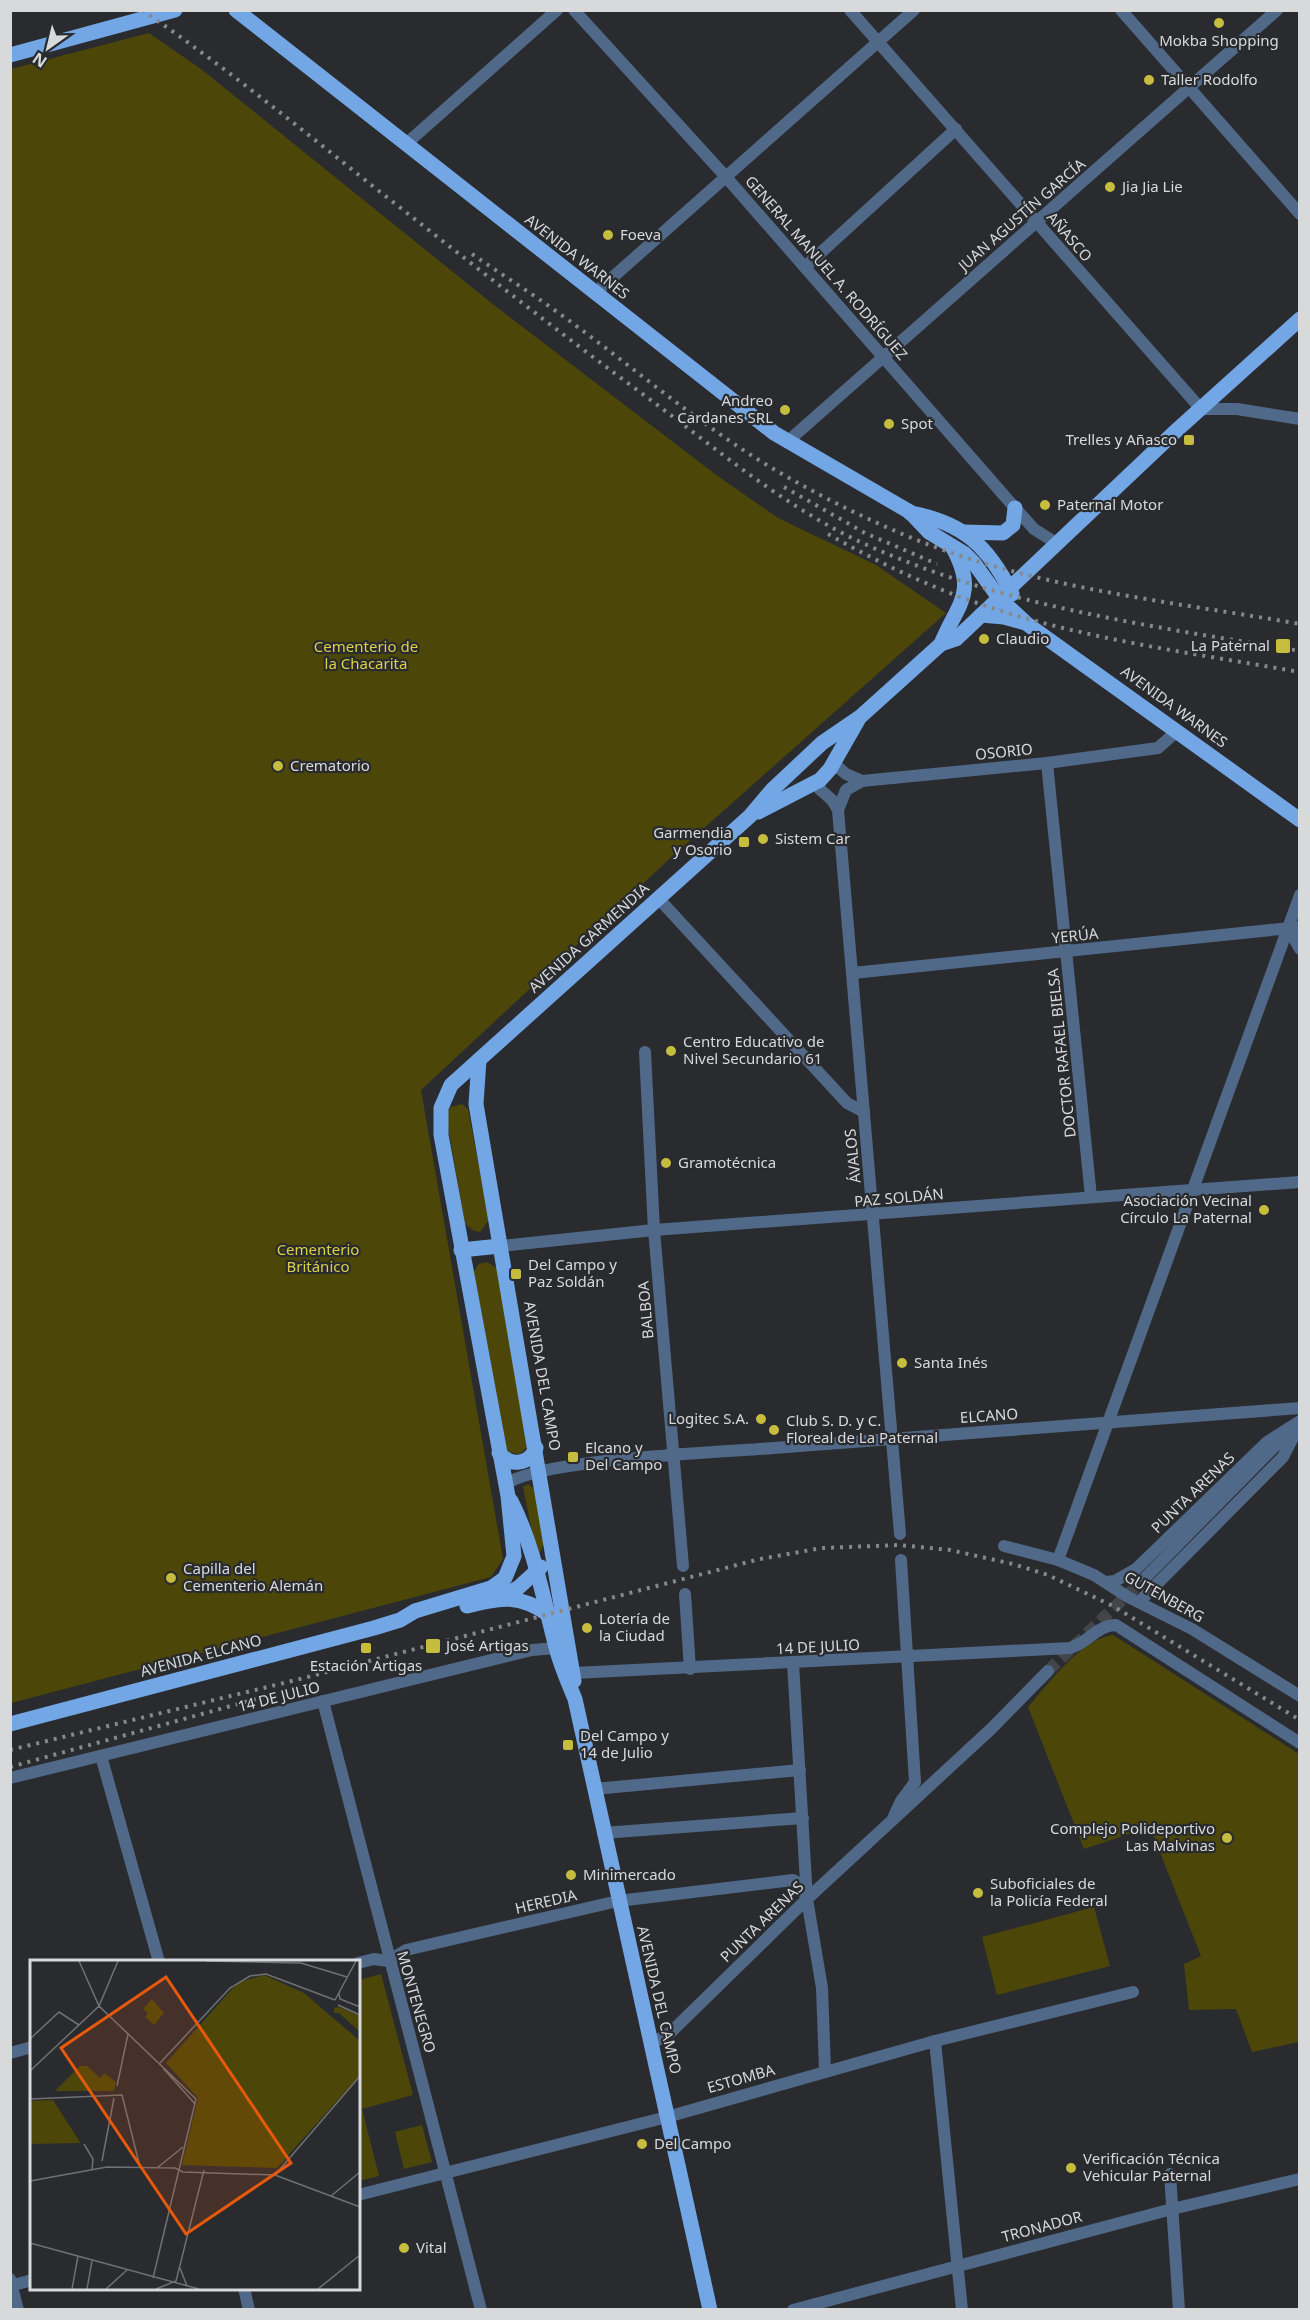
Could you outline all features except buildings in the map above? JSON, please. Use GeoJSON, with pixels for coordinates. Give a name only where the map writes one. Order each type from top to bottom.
{"type":"FeatureCollection","features":[{"type":"Feature","properties":{"kind":"main road"},"geometry":{"type":"LineString","coordinates":[[10,55],[174,10]]}},
{"type":"Feature","properties":{"kind":"main road","name":"AVENIDA WARNES"},"geometry":{"type":"LineString","coordinates":[[236,10],[787,441],[910,512],[929,532],[975,563],[1004,593],[1027,624],[1299,820]]}},
{"type":"Feature","properties":{"kind":"main road","name":"AVENIDA GARMENDIA"},"geometry":{"type":"LineString","coordinates":[[451,1085],[750,816],[811,753],[860,717],[941,644],[956,639],[1056,543],[1299,319]]}},
{"type":"Feature","properties":{"kind":"main road"},"geometry":{"type":"LineString","coordinates":[[963,532],[1003,533],[1013,525],[1015,508]]}},
{"type":"Feature","properties":{"kind":"main road","name":"AVENIDA WARNES"},"geometry":{"type":"LineString","coordinates":[[910,512],[936,517],[963,532],[990,555],[1004,593]]}},
{"type":"Feature","properties":{"kind":"main road"},"geometry":{"type":"LineString","coordinates":[[941,644],[960,608],[964,591],[965,573],[953,548]]}},
{"type":"Feature","properties":{"kind":"main road"},"geometry":{"type":"LineString","coordinates":[[981,615],[1005,617],[1027,624]]}},
{"type":"Feature","properties":{"kind":"main road","name":"AVENIDA GARMENDIA"},"geometry":{"type":"LineString","coordinates":[[750,816],[814,784],[825,775],[860,717]]}},
{"type":"Feature","properties":{"kind":"main road"},"geometry":{"type":"LineString","coordinates":[[811,753],[823,756],[833,763]]}},
{"type":"Feature","properties":{"kind":"main road"},"geometry":{"type":"LineString","coordinates":[[800,765],[802,778],[814,784]]}},
{"type":"Feature","properties":{"kind":"main road","name":"AVENIDA DEL CAMPO"},"geometry":{"type":"LineString","coordinates":[[479,1059],[476,1104],[574,1673],[575,1699]]}},
{"type":"Feature","properties":{"kind":"main road","name":"AVENIDA DEL CAMPO"},"geometry":{"type":"LineString","coordinates":[[451,1085],[441,1108],[440,1121],[461,1250],[507,1490],[514,1556],[498,1591]]}},
{"type":"Feature","properties":{"kind":"main road"},"geometry":{"type":"LineString","coordinates":[[461,1250],[500,1246]]}},
{"type":"Feature","properties":{"kind":"main road"},"geometry":{"type":"LineString","coordinates":[[499,1453],[508,1461],[519,1462],[530,1458],[536,1448]]}},
{"type":"Feature","properties":{"kind":"main road","name":"AVENIDA DEL CAMPO"},"geometry":{"type":"LineString","coordinates":[[507,1490],[521,1521],[549,1615],[556,1648],[575,1699],[710,2310]]}},
{"type":"Feature","properties":{"kind":"main road"},"geometry":{"type":"LineString","coordinates":[[498,1591],[518,1588],[537,1573],[552,1548]]}},
{"type":"Feature","properties":{"kind":"main road","name":"AVENIDA ELCANO"},"geometry":{"type":"LineString","coordinates":[[10,1724],[400,1620],[415,1611],[498,1591],[549,1615]]}},
{"type":"Feature","properties":{"kind":"street"},"geometry":{"type":"LineString","coordinates":[[406,144],[557,10]]}},
{"type":"Feature","properties":{"kind":"street","name":"GENERAL MANUEL A. RODRÍGUEZ"},"geometry":{"type":"LineString","coordinates":[[574,10],[726,177],[1015,508],[1034,529],[1056,543]]}},
{"type":"Feature","properties":{"kind":"street","name":"AÑASCO"},"geometry":{"type":"LineString","coordinates":[[850,10],[1201,409]]}},
{"type":"Feature","properties":{"kind":"street"},"geometry":{"type":"LineString","coordinates":[[595,293],[914,10]]}},
{"type":"Feature","properties":{"kind":"street"},"geometry":{"type":"LineString","coordinates":[[1121,10],[1299,214]]}},
{"type":"Feature","properties":{"kind":"street","name":"JUAN AGUSTÍN GARCÍA"},"geometry":{"type":"LineString","coordinates":[[787,441],[1277,10]]}},
{"type":"Feature","properties":{"kind":"street"},"geometry":{"type":"LineString","coordinates":[[805,267],[956,129]]}},
{"type":"Feature","properties":{"kind":"street"},"geometry":{"type":"LineString","coordinates":[[1201,409],[1237,409],[1299,418]]}},
{"type":"Feature","properties":{"kind":"street","name":"OSORIO"},"geometry":{"type":"LineString","coordinates":[[862,781],[1047,763],[1158,748],[1177,731]]}},
{"type":"Feature","properties":{"kind":"street"},"geometry":{"type":"LineString","coordinates":[[833,763],[846,774],[862,781]]}},
{"type":"Feature","properties":{"kind":"street","name":"DOCTOR RAFAEL BIELSA"},"geometry":{"type":"LineString","coordinates":[[1047,763],[1091,1197]]}},
{"type":"Feature","properties":{"kind":"street"},"geometry":{"type":"LineString","coordinates":[[838,810],[846,790],[862,781]]}},
{"type":"Feature","properties":{"kind":"street"},"geometry":{"type":"LineString","coordinates":[[814,784],[832,800],[838,810]]}},
{"type":"Feature","properties":{"kind":"street","name":"ÁVALOS"},"geometry":{"type":"LineString","coordinates":[[838,810],[900,1534]]}},
{"type":"Feature","properties":{"kind":"street"},"geometry":{"type":"LineString","coordinates":[[1058,1560],[1107,1422],[1294,927],[1299,895]]}},
{"type":"Feature","properties":{"kind":"street"},"geometry":{"type":"LineString","coordinates":[[659,899],[847,1103],[864,1112]]}},
{"type":"Feature","properties":{"kind":"street"},"geometry":{"type":"LineString","coordinates":[[1294,927],[1299,949]]}},
{"type":"Feature","properties":{"kind":"street","name":"YERÚA"},"geometry":{"type":"LineString","coordinates":[[853,973],[1294,927]]}},
{"type":"Feature","properties":{"kind":"street","name":"BALBOA"},"geometry":{"type":"LineString","coordinates":[[645,1052],[654,1230],[683,1566]]}},
{"type":"Feature","properties":{"kind":"street","name":"PAZ SOLDÁN"},"geometry":{"type":"LineString","coordinates":[[500,1246],[654,1230],[1091,1197],[1193,1192],[1299,1182]]}},
{"type":"Feature","properties":{"kind":"street","name":"ELCANO"},"geometry":{"type":"LineString","coordinates":[[507,1490],[518,1477],[540,1470],[673,1455],[1299,1408]]}},
{"type":"Feature","properties":{"kind":"street"},"geometry":{"type":"LineString","coordinates":[[1139,1602],[1283,1457],[1299,1423]]}},
{"type":"Feature","properties":{"kind":"street","name":"PUNTA ARENAS"},"geometry":{"type":"LineString","coordinates":[[1145,1578],[1299,1423]]}},
{"type":"Feature","properties":{"kind":"street","name":"PUNTA ARENAS"},"geometry":{"type":"LineString","coordinates":[[1106,1582],[1115,1581],[1136,1569],[1267,1442],[1299,1423]]}},
{"type":"Feature","properties":{"kind":"street","name":"GUTENBERG"},"geometry":{"type":"LineString","coordinates":[[1004,1546],[1058,1560],[1106,1582],[1192,1629],[1299,1696]]}},
{"type":"Feature","properties":{"kind":"street"},"geometry":{"type":"LineString","coordinates":[[901,1560],[908,1656]]}},
{"type":"Feature","properties":{"kind":"street"},"geometry":{"type":"LineString","coordinates":[[685,1594],[690,1669]]}},
{"type":"Feature","properties":{"kind":"street","name":"14 DE JULIO"},"geometry":{"type":"LineString","coordinates":[[574,1673],[793,1664],[1064,1648],[1078,1646],[1104,1627],[1116,1625],[1299,1743]]}},
{"type":"Feature","properties":{"kind":"street","name":"14 DE JULIO"},"geometry":{"type":"LineString","coordinates":[[10,1778],[532,1650],[556,1648]]}},
{"type":"Feature","properties":{"kind":"street","name":"PUNTA ARENAS"},"geometry":{"type":"LineString","coordinates":[[894,1818],[901,1801],[915,1782],[908,1656]]}},
{"type":"Feature","properties":{"kind":"street"},"geometry":{"type":"LineString","coordinates":[[793,1664],[807,1899],[822,1988],[825,2070]]}},
{"type":"Feature","properties":{"kind":"street","name":"PUNTA ARENAS"},"geometry":{"type":"LineString","coordinates":[[651,2044],[671,2032],[807,1899],[991,1729],[1048,1671]]}},
{"type":"Feature","properties":{"kind":"street","name":"MONTENEGRO"},"geometry":{"type":"LineString","coordinates":[[323,1701],[388,1961],[442,2154],[444,2173],[453,2197],[481,2310]]}},
{"type":"Feature","properties":{"kind":"street"},"geometry":{"type":"LineString","coordinates":[[101,1756],[158,1960]]}},
{"type":"Feature","properties":{"kind":"street"},"geometry":{"type":"LineString","coordinates":[[594,1789],[801,1770]]}},
{"type":"Feature","properties":{"kind":"street"},"geometry":{"type":"LineString","coordinates":[[603,1833],[803,1818]]}},
{"type":"Feature","properties":{"kind":"street","name":"HEREDIA"},"geometry":{"type":"LineString","coordinates":[[360,1962],[374,1959],[388,1961],[406,1950],[618,1901],[793,1880],[800,1884],[807,1899]]}},
{"type":"Feature","properties":{"kind":"street","name":"ESTOMBA"},"geometry":{"type":"LineString","coordinates":[[360,2194],[667,2117],[825,2070],[1133,1992]]}},
{"type":"Feature","properties":{"kind":"street"},"geometry":{"type":"LineString","coordinates":[[935,2041],[962,2310]]}},
{"type":"Feature","properties":{"kind":"street"},"geometry":{"type":"LineString","coordinates":[[10,2053],[30,2048]]}},
{"type":"Feature","properties":{"kind":"street"},"geometry":{"type":"LineString","coordinates":[[1170,2174],[1179,2310]]}},
{"type":"Feature","properties":{"kind":"street","name":"TRONADOR"},"geometry":{"type":"LineString","coordinates":[[793,2310],[958,2264],[1299,2179]]}},
{"type":"Feature","properties":{"kind":"street"},"geometry":{"type":"LineString","coordinates":[[18,2310],[11,2284],[30,2280]]}},
{"type":"Feature","properties":{"kind":"street"},"geometry":{"type":"LineString","coordinates":[[244,2290],[249,2310]]}},
{"type":"Feature","properties":{"kind":"green space","name":"Cementerio de la Chacarita"},"geometry":{"type":"Polygon","coordinates":[[[149,33],[201,69],[494,305],[715,474],[778,518],[876,565],[946,613],[677,852],[421,1090],[503,1559],[491,1577],[11,1703],[11,69],[149,33]]]}},
{"type":"Feature","properties":{"kind":"green space"},"geometry":{"type":"Polygon","coordinates":[[[462,1104],[468,1109],[489,1220],[480,1232],[474,1231],[465,1224],[446,1116],[450,1107],[462,1104]]]}},
{"type":"Feature","properties":{"kind":"green space"},"geometry":{"type":"Polygon","coordinates":[[[487,1262],[497,1268],[528,1446],[520,1454],[507,1452],[473,1273],[479,1264],[487,1262]]]}},
{"type":"Feature","properties":{"kind":"green space"},"geometry":{"type":"Polygon","coordinates":[[[528,1484],[537,1491],[546,1537],[540,1553],[536,1552],[523,1487],[528,1484]]]}},
{"type":"Feature","properties":{"kind":"green space","name":"Complejo Polideportivo Las Malvinas"},"geometry":{"type":"Polygon","coordinates":[[[1113,1635],[1299,1754],[1299,2042],[1252,2052],[1236,2009],[1189,2010],[1184,1964],[1201,1956],[1150,1827],[1084,1849],[1028,1707],[1077,1653],[1101,1638],[1113,1635]]]}},
{"type":"Feature","properties":{"kind":"green space"},"geometry":{"type":"Polygon","coordinates":[[[1094,1907],[1110,1966],[997,1995],[982,1937],[1094,1907]]]}},
{"type":"Feature","properties":{"kind":"green space"},"geometry":{"type":"Polygon","coordinates":[[[381,1974],[413,2095],[362,2109],[379,2176],[360,2181],[360,1980],[381,1974]]]}},
{"type":"Feature","properties":{"kind":"green space"},"geometry":{"type":"Polygon","coordinates":[[[422,2125],[432,2162],[404,2169],[395,2132],[422,2125]]]}},
{"type":"Feature","properties":{"kind":"tunnel"},"geometry":{"type":"LineString","coordinates":[[1048,1671],[1145,1578]]}},
{"type":"Feature","properties":{"kind":"railway"},"geometry":{"type":"LineString","coordinates":[[142,10],[233,76],[513,296],[727,458],[781,496],[837,530],[919,566],[1025,599],[1134,623],[1300,651]]}},
{"type":"Feature","properties":{"kind":"railway"},"geometry":{"type":"LineString","coordinates":[[472,254],[560,314],[736,445],[815,492],[888,528],[954,554],[1051,581],[1150,600],[1300,624]]}},
{"type":"Feature","properties":{"kind":"railway"},"geometry":{"type":"LineString","coordinates":[[784,487],[865,533],[937,564]]}},
{"type":"Feature","properties":{"kind":"railway"},"geometry":{"type":"LineString","coordinates":[[828,534],[920,580],[1016,616],[1096,636],[1300,672]]}},
{"type":"Feature","properties":{"kind":"railway"},"geometry":{"type":"LineString","coordinates":[[10,1750],[300,1679],[760,1559],[822,1548],[899,1545],[950,1550],[1013,1564],[1048,1575],[1113,1606],[1300,1720]]}},
{"type":"Feature","properties":{"kind":"railway"},"geometry":{"type":"LineString","coordinates":[[10,1767],[267,1696]]}},
{"type":"Feature","properties":{"kind":"place","name":"Mokba Shopping"},"geometry":{"type":"Point","coordinates":[1219,23]}},
{"type":"Feature","properties":{"kind":"place","name":"Taller Rodolfo"},"geometry":{"type":"Point","coordinates":[1149,80]}},
{"type":"Feature","properties":{"kind":"place","name":"Jia Jia Lie"},"geometry":{"type":"Point","coordinates":[1110,187]}},
{"type":"Feature","properties":{"kind":"place","name":"Foeva"},"geometry":{"type":"Point","coordinates":[608,235]}},
{"type":"Feature","properties":{"kind":"place","name":"Andreo Cardanes SRL"},"geometry":{"type":"Point","coordinates":[785,410]}},
{"type":"Feature","properties":{"kind":"place","name":"Spot"},"geometry":{"type":"Point","coordinates":[889,424]}},
{"type":"Feature","properties":{"kind":"place","name":"Trelles y Añasco"},"geometry":{"type":"Point","coordinates":[1189,440]}},
{"type":"Feature","properties":{"kind":"place","name":"Paternal Motor"},"geometry":{"type":"Point","coordinates":[1045,505]}},
{"type":"Feature","properties":{"kind":"place","name":"Claudio"},"geometry":{"type":"Point","coordinates":[984,639]}},
{"type":"Feature","properties":{"kind":"place","name":"La Paternal"},"geometry":{"type":"Point","coordinates":[1283,646]}},
{"type":"Feature","properties":{"kind":"place","name":"Crematorio"},"geometry":{"type":"Point","coordinates":[278,766]}},
{"type":"Feature","properties":{"kind":"place","name":"Sistem Car"},"geometry":{"type":"Point","coordinates":[763,839]}},
{"type":"Feature","properties":{"kind":"place","name":"Garmendia y Osorio"},"geometry":{"type":"Point","coordinates":[744,842]}},
{"type":"Feature","properties":{"kind":"place","name":"Centro Educativo de Nivel Secundario 61"},"geometry":{"type":"Point","coordinates":[671,1051]}},
{"type":"Feature","properties":{"kind":"place","name":"Gramotécnica"},"geometry":{"type":"Point","coordinates":[666,1163]}},
{"type":"Feature","properties":{"kind":"place","name":"Asociación Vecinal Círculo La Paternal"},"geometry":{"type":"Point","coordinates":[1264,1210]}},
{"type":"Feature","properties":{"kind":"place","name":"Del Campo y Paz Soldán"},"geometry":{"type":"Point","coordinates":[516,1274]}},
{"type":"Feature","properties":{"kind":"place","name":"Santa Inés"},"geometry":{"type":"Point","coordinates":[902,1363]}},
{"type":"Feature","properties":{"kind":"place","name":"Logitec S.A."},"geometry":{"type":"Point","coordinates":[761,1419]}},
{"type":"Feature","properties":{"kind":"place","name":"Club S. D. y C. Floreal de La Paternal"},"geometry":{"type":"Point","coordinates":[774,1430]}},
{"type":"Feature","properties":{"kind":"place","name":"Elcano y Del Campo"},"geometry":{"type":"Point","coordinates":[573,1457]}},
{"type":"Feature","properties":{"kind":"place","name":"Capilla del Cementerio Alemán"},"geometry":{"type":"Point","coordinates":[171,1578]}},
{"type":"Feature","properties":{"kind":"place","name":"Lotería de la Ciudad"},"geometry":{"type":"Point","coordinates":[587,1628]}},
{"type":"Feature","properties":{"kind":"place","name":"José Artigas"},"geometry":{"type":"Point","coordinates":[433,1646]}},
{"type":"Feature","properties":{"kind":"place","name":"Estación Artigas"},"geometry":{"type":"Point","coordinates":[366,1648]}},
{"type":"Feature","properties":{"kind":"place","name":"Del Campo y 14 de Julio"},"geometry":{"type":"Point","coordinates":[568,1745]}},
{"type":"Feature","properties":{"kind":"place","name":"Complejo Polideportivo Las Malvinas"},"geometry":{"type":"Point","coordinates":[1227,1838]}},
{"type":"Feature","properties":{"kind":"place","name":"Minimercado"},"geometry":{"type":"Point","coordinates":[571,1875]}},
{"type":"Feature","properties":{"kind":"place","name":"Suboficiales de la Policía Federal"},"geometry":{"type":"Point","coordinates":[978,1893]}},
{"type":"Feature","properties":{"kind":"place","name":"Del Campo"},"geometry":{"type":"Point","coordinates":[642,2144]}},
{"type":"Feature","properties":{"kind":"place","name":"Verificación Técnica Vehicular Paternal"},"geometry":{"type":"Point","coordinates":[1071,2168]}},
{"type":"Feature","properties":{"kind":"place","name":"Vital"},"geometry":{"type":"Point","coordinates":[404,2248]}},
{"type":"Feature","properties":{"kind":"park label","name":"Cementerio Británico"},"geometry":{"type":"Point","coordinates":[318,1258]}}]}
